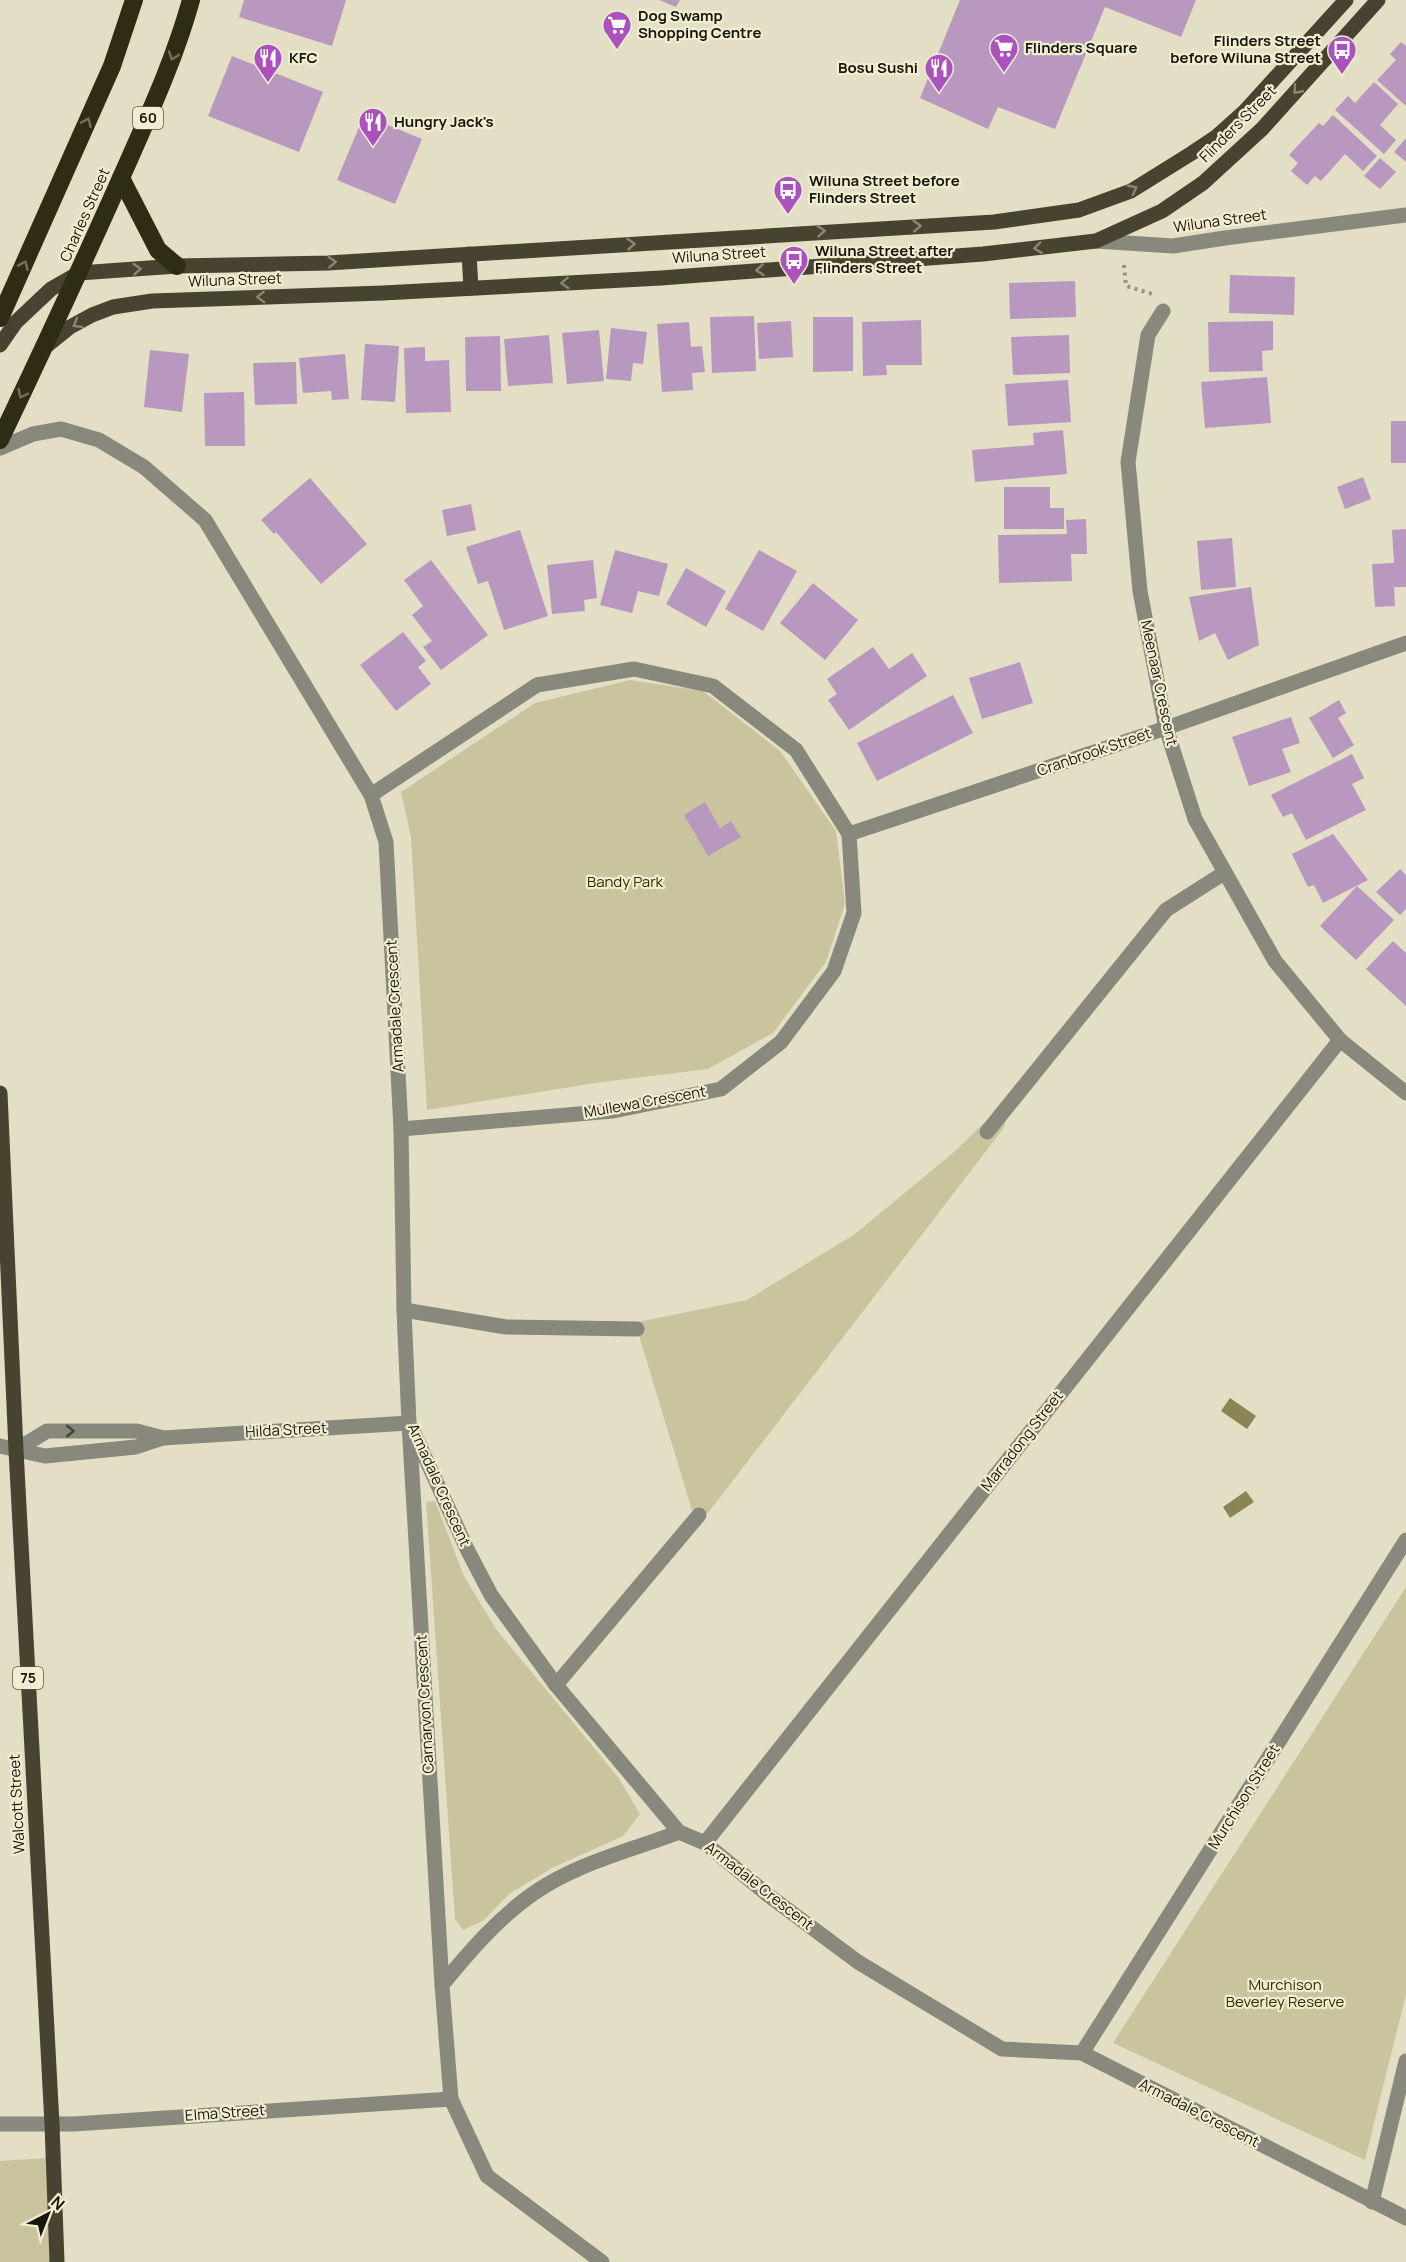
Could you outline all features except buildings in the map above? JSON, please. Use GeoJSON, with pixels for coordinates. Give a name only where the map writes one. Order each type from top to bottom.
{"type":"FeatureCollection","features":[{"type":"Feature","properties":{"kind":"highway"},"geometry":{"type":"LineString","coordinates":[[0,318],[112,66],[134,0]]}},
{"type":"Feature","properties":{"kind":"highway","name":"Charles Street"},"geometry":{"type":"LineString","coordinates":[[0,440],[79,273],[164,81],[191,0]]}},
{"type":"Feature","properties":{"kind":"highway"},"geometry":{"type":"LineString","coordinates":[[121,178],[158,250],[177,266]]}},
{"type":"Feature","properties":{"kind":"main road","name":"Flinders Street"},"geometry":{"type":"LineString","coordinates":[[1079,210],[1131,191],[1216,137],[1245,111],[1346,0]]}},
{"type":"Feature","properties":{"kind":"main road","name":"Flinders Street"},"geometry":{"type":"LineString","coordinates":[[1096,241],[1162,211],[1203,183],[1262,129],[1378,0]]}},
{"type":"Feature","properties":{"kind":"main road","name":"Wiluna Street"},"geometry":{"type":"LineString","coordinates":[[0,345],[16,322],[51,289],[79,273],[177,266],[328,263],[994,222],[1079,210]]}},
{"type":"Feature","properties":{"kind":"main road","name":"Wiluna Street"},"geometry":{"type":"LineString","coordinates":[[44,348],[70,327],[92,315],[113,307],[152,301],[661,278],[939,257],[1096,241]]}},
{"type":"Feature","properties":{"kind":"main road"},"geometry":{"type":"LineString","coordinates":[[469,254],[471,288]]}},
{"type":"Feature","properties":{"kind":"main road","name":"Walcott Street"},"geometry":{"type":"LineString","coordinates":[[0,1093],[57,2262]]}},
{"type":"Feature","properties":{"kind":"street","name":"Wiluna Street"},"geometry":{"type":"LineString","coordinates":[[1096,241],[1173,246],[1402,211]]}},
{"type":"Feature","properties":{"kind":"street","name":"Meenaar Crescent"},"geometry":{"type":"LineString","coordinates":[[1163,311],[1148,335],[1128,462],[1140,591],[1166,728],[1195,819],[1275,961],[1340,1040],[1406,1093]]}},
{"type":"Feature","properties":{"kind":"street","name":"Armadale Crescent"},"geometry":{"type":"LineString","coordinates":[[0,448],[33,434],[61,429],[99,440],[144,467],[205,520],[371,795],[387,842],[401,1129],[404,1310],[409,1423],[467,1550],[491,1595],[556,1685],[679,1832],[705,1843],[768,1895],[858,1962],[1002,2049],[1082,2054],[1406,2218]]}},
{"type":"Feature","properties":{"kind":"street","name":"Cranbrook Street"},"geometry":{"type":"LineString","coordinates":[[849,834],[1166,728],[1406,643]]}},
{"type":"Feature","properties":{"kind":"street","name":"Mullewa Crescent"},"geometry":{"type":"LineString","coordinates":[[371,795],[537,685],[634,669],[713,686],[796,750],[849,834],[854,913],[834,971],[781,1042],[721,1089],[613,1111],[401,1129]]}},
{"type":"Feature","properties":{"kind":"street"},"geometry":{"type":"LineString","coordinates":[[987,1132],[1166,910],[1224,873]]}},
{"type":"Feature","properties":{"kind":"street","name":"Marradong Street"},"geometry":{"type":"LineString","coordinates":[[705,1843],[1340,1040]]}},
{"type":"Feature","properties":{"kind":"street"},"geometry":{"type":"LineString","coordinates":[[404,1310],[506,1327],[637,1329]]}},
{"type":"Feature","properties":{"kind":"street","name":"Hilda Street"},"geometry":{"type":"LineString","coordinates":[[16,1450],[47,1431],[137,1431],[163,1437],[409,1423]]}},
{"type":"Feature","properties":{"kind":"street","name":"Carnarvon Crescent"},"geometry":{"type":"LineString","coordinates":[[409,1423],[442,1984],[451,2098],[487,2176],[602,2262]]}},
{"type":"Feature","properties":{"kind":"street","name":"Hilda Street"},"geometry":{"type":"LineString","coordinates":[[0,1446],[45,1456],[136,1447],[163,1437]]}},
{"type":"Feature","properties":{"kind":"street"},"geometry":{"type":"LineString","coordinates":[[556,1685],[699,1515]]}},
{"type":"Feature","properties":{"kind":"street","name":"Murchison Street"},"geometry":{"type":"LineString","coordinates":[[1082,2054],[1406,1540]]}},
{"type":"Feature","properties":{"kind":"street"},"geometry":{"type":"LineString","coordinates":[[442,1984],[495,1926],[534,1893],[597,1860],[679,1832]]}},
{"type":"Feature","properties":{"kind":"street"},"geometry":{"type":"LineString","coordinates":[[1372,2202],[1406,2061]]}},
{"type":"Feature","properties":{"kind":"street","name":"Elma Street"},"geometry":{"type":"LineString","coordinates":[[0,2124],[52,2124],[451,2098]]}},
{"type":"Feature","properties":{"kind":"path"},"geometry":{"type":"LineString","coordinates":[[1124,265],[1126,286],[1152,292],[1164,299],[1163,311]]}},
{"type":"Feature","properties":{"kind":"green space","name":"Bandy Park"},"geometry":{"type":"Polygon","coordinates":[[[630,680],[703,691],[780,751],[836,831],[845,904],[826,962],[773,1033],[708,1069],[602,1082],[427,1110],[411,837],[401,792],[535,703],[630,680]]]}},
{"type":"Feature","properties":{"kind":"green space"},"geometry":{"type":"Polygon","coordinates":[[[1012,1102],[1003,1129],[708,1513],[699,1515],[692,1510],[637,1329],[638,1322],[747,1300],[855,1234],[954,1152],[996,1111],[1012,1102]]]}},
{"type":"Feature","properties":{"kind":"green space"},"geometry":{"type":"Polygon","coordinates":[[[435,1501],[464,1576],[496,1629],[618,1777],[640,1814],[623,1836],[554,1867],[509,1894],[484,1920],[463,1930],[455,1919],[426,1502],[435,1501]]]}},
{"type":"Feature","properties":{"kind":"green space","name":"Murchison Beverley Reserve"},"geometry":{"type":"Polygon","coordinates":[[[1406,1587],[1406,1994],[1365,2160],[1113,2043],[1406,1587]]]}},
{"type":"Feature","properties":{"kind":"green space"},"geometry":{"type":"Polygon","coordinates":[[[47,2158],[52,2262],[0,2262],[0,2161],[47,2158]]]}},
{"type":"Feature","properties":{"kind":"shaded area"},"geometry":{"type":"Polygon","coordinates":[[[1230,1398],[1256,1416],[1247,1429],[1221,1411],[1230,1398]]]}},
{"type":"Feature","properties":{"kind":"shaded area"},"geometry":{"type":"Polygon","coordinates":[[[1246,1491],[1254,1502],[1230,1518],[1223,1507],[1246,1491]]]}},
{"type":"Feature","properties":{"kind":"place","name":"Dog Swamp Shopping Centre"},"geometry":{"type":"Point","coordinates":[617,50]}},
{"type":"Feature","properties":{"kind":"place","name":"Flinders Square"},"geometry":{"type":"Point","coordinates":[1004,74]}},
{"type":"Feature","properties":{"kind":"place","name":"Flinders Street before Wiluna Street"},"geometry":{"type":"Point","coordinates":[1342,76]}},
{"type":"Feature","properties":{"kind":"place","name":"KFC"},"geometry":{"type":"Point","coordinates":[268,84]}},
{"type":"Feature","properties":{"kind":"place","name":"Bosu Sushi"},"geometry":{"type":"Point","coordinates":[939,94]}},
{"type":"Feature","properties":{"kind":"place","name":"Hungry Jack's"},"geometry":{"type":"Point","coordinates":[373,148]}},
{"type":"Feature","properties":{"kind":"place","name":"Wiluna Street before Flinders Street"},"geometry":{"type":"Point","coordinates":[788,216]}},
{"type":"Feature","properties":{"kind":"place","name":"Wiluna Street after Flinders Street"},"geometry":{"type":"Point","coordinates":[794,286]}}]}
